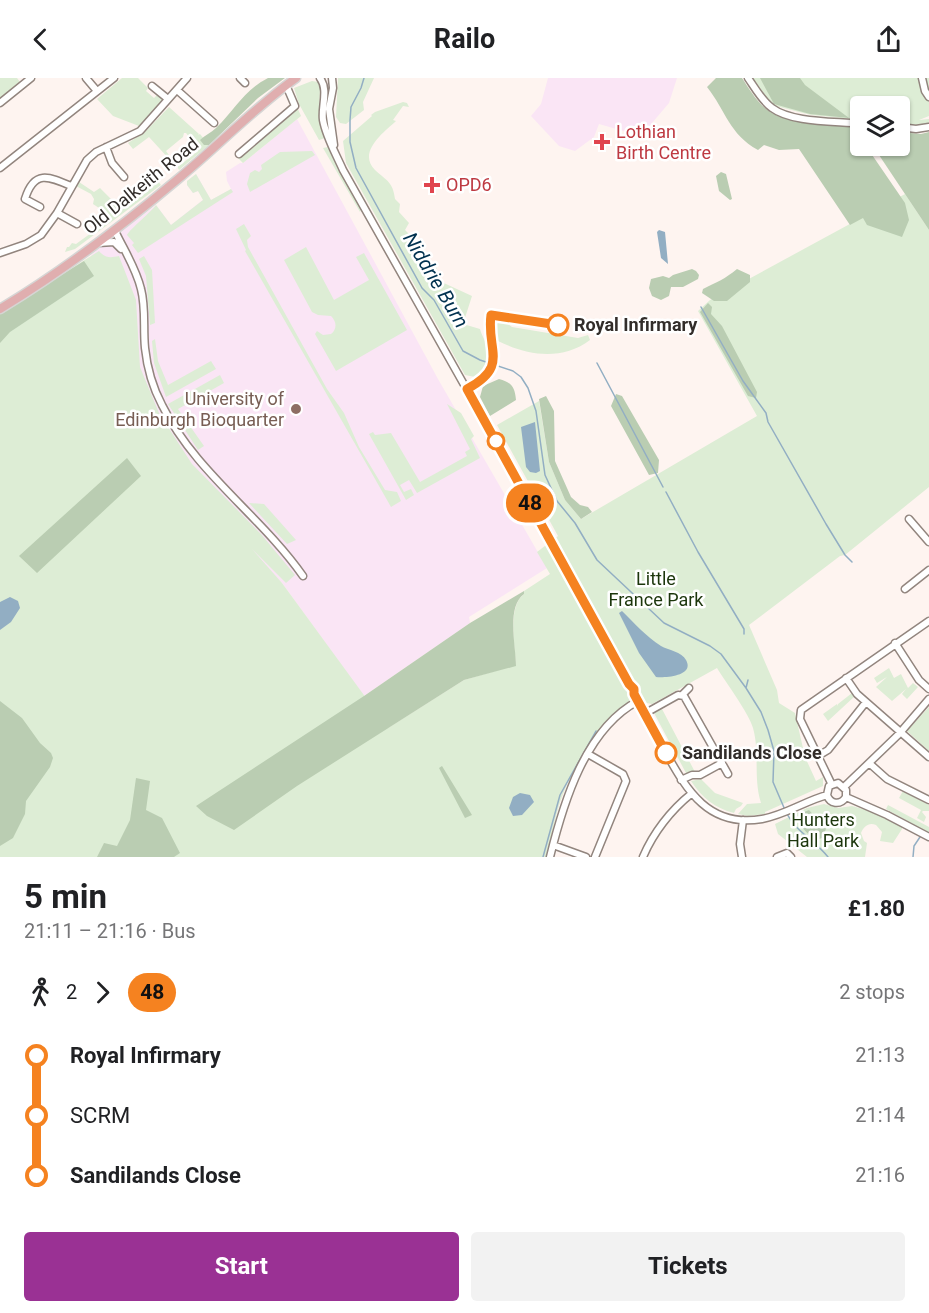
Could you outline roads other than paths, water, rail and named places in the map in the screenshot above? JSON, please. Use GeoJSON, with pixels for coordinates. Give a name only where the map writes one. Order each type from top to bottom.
{"type":"FeatureCollection","features":[{"type":"Feature","properties":{"kind":"main road","name":"Old Dalkeith Road"},"geometry":{"type":"LineString","coordinates":[[0,309],[36,287],[115,231],[296,78]]}},
{"type":"Feature","properties":{"kind":"street"},"geometry":{"type":"LineString","coordinates":[[19,78],[24,84]]}},
{"type":"Feature","properties":{"kind":"street"},"geometry":{"type":"LineString","coordinates":[[0,103],[31,78]]}},
{"type":"Feature","properties":{"kind":"street"},"geometry":{"type":"LineString","coordinates":[[86,78],[97,91]]}},
{"type":"Feature","properties":{"kind":"street"},"geometry":{"type":"LineString","coordinates":[[0,168],[114,78]]}},
{"type":"Feature","properties":{"kind":"street"},"geometry":{"type":"LineString","coordinates":[[0,253],[36,239],[57,213],[87,160],[106,147],[140,131],[187,78]]}},
{"type":"Feature","properties":{"kind":"street"},"geometry":{"type":"LineString","coordinates":[[320,78],[325,86],[322,108],[324,122],[343,170],[555,546],[568,575]]}},
{"type":"Feature","properties":{"kind":"street"},"geometry":{"type":"LineString","coordinates":[[332,78],[333,87],[329,109],[334,149]]}},
{"type":"Feature","properties":{"kind":"street"},"geometry":{"type":"LineString","coordinates":[[748,78],[770,107],[779,113],[811,119],[850,122]]}},
{"type":"Feature","properties":{"kind":"street"},"geometry":{"type":"LineString","coordinates":[[922,78],[929,97]]}},
{"type":"Feature","properties":{"kind":"street"},"geometry":{"type":"LineString","coordinates":[[239,154],[295,106],[286,85]]}},
{"type":"Feature","properties":{"kind":"street"},"geometry":{"type":"LineString","coordinates":[[153,86],[168,99]]}},
{"type":"Feature","properties":{"kind":"street"},"geometry":{"type":"LineString","coordinates":[[177,90],[214,123]]}},
{"type":"Feature","properties":{"kind":"street"},"geometry":{"type":"LineString","coordinates":[[910,128],[929,127]]}},
{"type":"Feature","properties":{"kind":"street"},"geometry":{"type":"LineString","coordinates":[[106,147],[112,163],[124,177]]}},
{"type":"Feature","properties":{"kind":"street"},"geometry":{"type":"LineString","coordinates":[[39,207],[23,200],[36,180],[44,176],[71,186]]}},
{"type":"Feature","properties":{"kind":"street"},"geometry":{"type":"LineString","coordinates":[[57,213],[77,224]]}},
{"type":"Feature","properties":{"kind":"street"},"geometry":{"type":"LineString","coordinates":[[115,231],[141,289],[145,350],[162,406],[197,458],[267,531],[303,576]]}},
{"type":"Feature","properties":{"kind":"street"},"geometry":{"type":"LineString","coordinates":[[97,244],[114,242],[130,261]]}},
{"type":"Feature","properties":{"kind":"street"},"geometry":{"type":"LineString","coordinates":[[909,519],[929,542]]}},
{"type":"Feature","properties":{"kind":"street"},"geometry":{"type":"LineString","coordinates":[[905,588],[929,570]]}},
{"type":"Feature","properties":{"kind":"street"},"geometry":{"type":"LineString","coordinates":[[832,785],[800,719],[800,712],[804,706],[929,621]]}},
{"type":"Feature","properties":{"kind":"street"},"geometry":{"type":"LineString","coordinates":[[895,644],[919,680],[929,689]]}},
{"type":"Feature","properties":{"kind":"street"},"geometry":{"type":"LineString","coordinates":[[846,678],[857,694],[929,757]]}},
{"type":"Feature","properties":{"kind":"street"},"geometry":{"type":"LineString","coordinates":[[644,714],[682,695],[689,688]]}},
{"type":"Feature","properties":{"kind":"street"},"geometry":{"type":"LineString","coordinates":[[634,689],[644,714],[681,780],[691,794],[716,813],[743,820],[762,819],[827,795]]}},
{"type":"Feature","properties":{"kind":"street"},"geometry":{"type":"LineString","coordinates":[[682,695],[689,702],[728,774]]}},
{"type":"Feature","properties":{"kind":"street"},"geometry":{"type":"LineString","coordinates":[[844,787],[929,699]]}},
{"type":"Feature","properties":{"kind":"street"},"geometry":{"type":"LineString","coordinates":[[550,857],[572,786],[588,754],[608,726],[638,701]]}},
{"type":"Feature","properties":{"kind":"street"},"geometry":{"type":"LineString","coordinates":[[818,756],[828,750],[866,702]]}},
{"type":"Feature","properties":{"kind":"street"},"geometry":{"type":"LineString","coordinates":[[588,754],[623,774],[626,781],[595,857]]}},
{"type":"Feature","properties":{"kind":"street"},"geometry":{"type":"LineString","coordinates":[[681,780],[692,775],[700,775],[722,763]]}},
{"type":"Feature","properties":{"kind":"street"},"geometry":{"type":"LineString","coordinates":[[869,763],[887,779],[929,800]]}},
{"type":"Feature","properties":{"kind":"street"},"geometry":{"type":"LineString","coordinates":[[838,783],[847,792],[841,802],[835,803],[827,795],[828,788],[832,785],[838,783]]}},
{"type":"Feature","properties":{"kind":"street"},"geometry":{"type":"LineString","coordinates":[[643,857],[668,816],[691,794]]}},
{"type":"Feature","properties":{"kind":"street"},"geometry":{"type":"LineString","coordinates":[[846,797],[887,814],[925,835]]}},
{"type":"Feature","properties":{"kind":"street"},"geometry":{"type":"LineString","coordinates":[[742,857],[740,844],[743,820]]}},
{"type":"Feature","properties":{"kind":"street"},"geometry":{"type":"LineString","coordinates":[[553,845],[586,857]]}},
{"type":"Feature","properties":{"kind":"street"},"geometry":{"type":"LineString","coordinates":[[777,857],[787,853],[791,857]]}},
{"type":"Feature","properties":{"kind":"water"},"geometry":{"type":"Polygon","coordinates":[[[659,230],[665,232],[668,264],[661,258],[657,232],[659,230]]]}},
{"type":"Feature","properties":{"kind":"water"},"geometry":{"type":"Polygon","coordinates":[[[535,422],[540,471],[536,473],[530,472],[526,467],[521,427],[535,422]]]}},
{"type":"Feature","properties":{"kind":"water"},"geometry":{"type":"Polygon","coordinates":[[[10,597],[18,601],[20,608],[11,622],[0,630],[0,602],[10,597]]]}},
{"type":"Feature","properties":{"kind":"water"},"geometry":{"type":"Polygon","coordinates":[[[622,611],[656,642],[684,657],[688,665],[686,670],[678,675],[656,677],[639,653],[619,613],[622,611]]]}},
{"type":"Feature","properties":{"kind":"water"},"geometry":{"type":"Polygon","coordinates":[[[520,793],[530,795],[534,802],[522,815],[513,816],[509,808],[513,797],[520,793]]]}},
{"type":"Feature","properties":{"kind":"waterway","name":"Niddrie Burn"},"geometry":{"type":"LineString","coordinates":[[364,78],[351,107],[350,142],[356,168],[422,288],[434,300],[463,351],[480,360],[513,371],[521,377],[528,388],[536,411],[545,475],[557,501],[575,523],[597,560],[664,623],[721,654],[746,688],[761,712],[768,730],[774,751],[773,782],[785,810]]}},
{"type":"Feature","properties":{"kind":"waterway"},"geometry":{"type":"LineString","coordinates":[[701,307],[743,381],[766,413],[768,422],[826,524],[845,555],[852,562]]}},
{"type":"Feature","properties":{"kind":"waterway"},"geometry":{"type":"LineString","coordinates":[[597,363],[663,487]]}},
{"type":"Feature","properties":{"kind":"waterway"},"geometry":{"type":"LineString","coordinates":[[666,492],[698,552],[744,629],[744,634]]}},
{"type":"Feature","properties":{"kind":"waterway"},"geometry":{"type":"LineString","coordinates":[[746,688],[748,680]]}},
{"type":"Feature","properties":{"kind":"waterway"},"geometry":{"type":"LineString","coordinates":[[543,857],[560,795],[596,731]]}},
{"type":"Feature","properties":{"kind":"waterway","name":"Niddrie Burn"},"geometry":{"type":"LineString","coordinates":[[787,814],[791,821],[828,857]]}},
{"type":"Feature","properties":{"kind":"waterway","name":"Niddrie Burn"},"geometry":{"type":"LineString","coordinates":[[913,857],[914,846],[920,837]]}},
{"type":"Feature","properties":{"kind":"place","name":"Lothian Birth Centre"},"geometry":{"type":"Point","coordinates":[602,142]}},
{"type":"Feature","properties":{"kind":"place","name":"OPD6"},"geometry":{"type":"Point","coordinates":[432,185]}},
{"type":"Feature","properties":{"kind":"place","name":"Royal Infirmary"},"geometry":{"type":"Point","coordinates":[558,325]}},
{"type":"Feature","properties":{"kind":"place","name":"University of Edinburgh Bioquarter"},"geometry":{"type":"Point","coordinates":[296,409]}},
{"type":"Feature","properties":{"kind":"place","name":"Sandilands Close"},"geometry":{"type":"Point","coordinates":[666,753]}},
{"type":"Feature","properties":{"kind":"park label","name":"Little France Park"},"geometry":{"type":"Point","coordinates":[656,589]}},
{"type":"Feature","properties":{"kind":"park label","name":"Hunters Hall Park"},"geometry":{"type":"Point","coordinates":[823,830]}}]}
